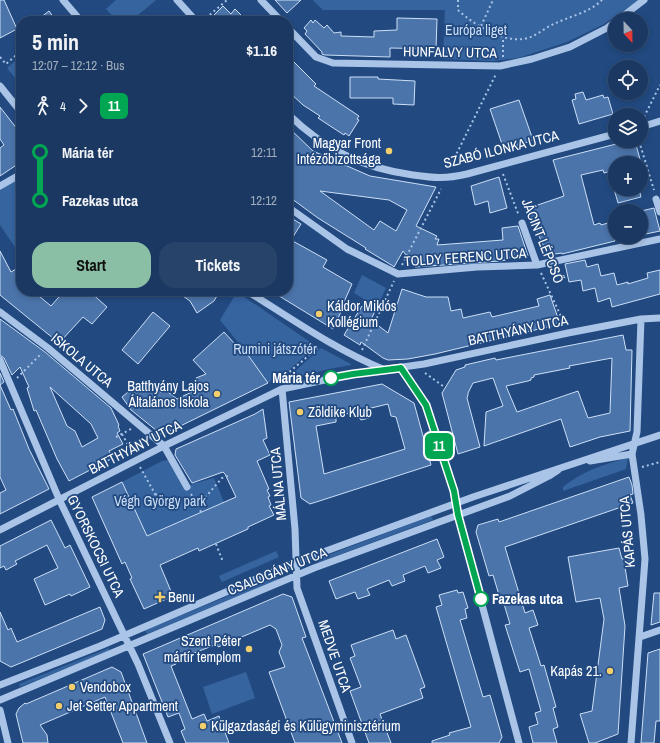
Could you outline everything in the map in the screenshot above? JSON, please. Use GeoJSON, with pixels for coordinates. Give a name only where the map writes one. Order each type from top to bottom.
{"type":"FeatureCollection","features":[{"type":"Feature","properties":{"kind":"street"},"geometry":{"type":"LineString","coordinates":[[63,0],[77,16]]}},
{"type":"Feature","properties":{"kind":"street"},"geometry":{"type":"LineString","coordinates":[[177,0],[191,16]]}},
{"type":"Feature","properties":{"kind":"street"},"geometry":{"type":"LineString","coordinates":[[261,0],[276,16]]}},
{"type":"Feature","properties":{"kind":"street"},"geometry":{"type":"LineString","coordinates":[[628,12],[644,0]]}},
{"type":"Feature","properties":{"kind":"street","name":"HUNFALVY UTCA"},"geometry":{"type":"LineString","coordinates":[[293,33],[316,57],[333,63],[500,66],[532,59],[570,47],[608,27]]}},
{"type":"Feature","properties":{"kind":"street"},"geometry":{"type":"LineString","coordinates":[[0,86],[16,106]]}},
{"type":"Feature","properties":{"kind":"street","name":"SZABÓ ILONKA UTCA"},"geometry":{"type":"LineString","coordinates":[[293,119],[305,130],[323,143],[370,166],[401,173],[446,178],[608,136]]}},
{"type":"Feature","properties":{"kind":"street"},"geometry":{"type":"LineString","coordinates":[[648,122],[660,121]]}},
{"type":"Feature","properties":{"kind":"street"},"geometry":{"type":"LineString","coordinates":[[0,186],[16,177]]}},
{"type":"Feature","properties":{"kind":"street"},"geometry":{"type":"LineString","coordinates":[[656,199],[660,212]]}},
{"type":"Feature","properties":{"kind":"street","name":"TOLDY FERENC UTCA"},"geometry":{"type":"LineString","coordinates":[[293,211],[347,249],[398,274],[477,267],[538,265],[660,239]]}},
{"type":"Feature","properties":{"kind":"street","name":"JÁCINT LÉPCSŐ"},"geometry":{"type":"LineString","coordinates":[[522,223],[538,265]]}},
{"type":"Feature","properties":{"kind":"street"},"geometry":{"type":"LineString","coordinates":[[254,296],[323,342],[385,370]]}},
{"type":"Feature","properties":{"kind":"street","name":"ISKOLA UTCA"},"geometry":{"type":"LineString","coordinates":[[0,312],[48,348],[164,446],[187,487]]}},
{"type":"Feature","properties":{"kind":"street","name":"BATTHYÁNY UTCA"},"geometry":{"type":"LineString","coordinates":[[401,368],[568,333],[641,319],[660,318]]}},
{"type":"Feature","properties":{"kind":"street","name":"KAPÁS UTCA"},"geometry":{"type":"LineString","coordinates":[[631,743],[645,559],[641,515],[632,454],[637,432],[641,319]]}},
{"type":"Feature","properties":{"kind":"street","name":"GYORSKOCSI UTCA"},"geometry":{"type":"LineString","coordinates":[[0,360],[59,499],[138,664],[170,743]]}},
{"type":"Feature","properties":{"kind":"street"},"geometry":{"type":"LineString","coordinates":[[282,389],[353,374],[401,368],[426,405],[453,489],[458,515],[519,743]]}},
{"type":"Feature","properties":{"kind":"street","name":"BATTHYÁNY UTCA"},"geometry":{"type":"LineString","coordinates":[[0,530],[136,460],[282,389]]}},
{"type":"Feature","properties":{"kind":"street","name":"MÁLNA UTCA"},"geometry":{"type":"LineString","coordinates":[[282,389],[295,529],[297,576]]}},
{"type":"Feature","properties":{"kind":"street","name":"CSALOGÁNY UTCA"},"geometry":{"type":"LineString","coordinates":[[0,685],[125,635],[296,562],[456,503],[563,466],[660,435]]}},
{"type":"Feature","properties":{"kind":"street","name":"CSALOGÁNY UTCA"},"geometry":{"type":"LineString","coordinates":[[0,700],[314,568],[510,496],[550,476],[563,466],[632,454]]}},
{"type":"Feature","properties":{"kind":"street","name":"MEDVE UTCA"},"geometry":{"type":"LineString","coordinates":[[297,576],[297,588],[352,743]]}},
{"type":"Feature","properties":{"kind":"street"},"geometry":{"type":"LineString","coordinates":[[640,637],[660,630]]}},
{"type":"Feature","properties":{"kind":"street"},"geometry":{"type":"LineString","coordinates":[[0,710],[8,743]]}},
{"type":"Feature","properties":{"kind":"path"},"geometry":{"type":"LineString","coordinates":[[208,16],[227,0]]}},
{"type":"Feature","properties":{"kind":"path"},"geometry":{"type":"LineString","coordinates":[[458,0],[458,10],[471,22],[503,38],[524,40],[556,23],[572,18],[599,4],[602,0]]}},
{"type":"Feature","properties":{"kind":"path"},"geometry":{"type":"LineString","coordinates":[[480,26],[493,0]]}},
{"type":"Feature","properties":{"kind":"path"},"geometry":{"type":"LineString","coordinates":[[450,168],[500,66],[503,58],[503,38]]}},
{"type":"Feature","properties":{"kind":"path"},"geometry":{"type":"LineString","coordinates":[[0,57],[6,64],[16,55]]}},
{"type":"Feature","properties":{"kind":"path"},"geometry":{"type":"LineString","coordinates":[[648,110],[660,84]]}},
{"type":"Feature","properties":{"kind":"path"},"geometry":{"type":"LineString","coordinates":[[641,148],[656,199]]}},
{"type":"Feature","properties":{"kind":"path","name":"JÁCINT LÉPCSŐ"},"geometry":{"type":"LineString","coordinates":[[499,165],[522,223]]}},
{"type":"Feature","properties":{"kind":"path"},"geometry":{"type":"LineString","coordinates":[[363,348],[441,189]]}},
{"type":"Feature","properties":{"kind":"path","name":"JÁCINT LÉPCSŐ"},"geometry":{"type":"LineString","coordinates":[[538,265],[565,325]]}},
{"type":"Feature","properties":{"kind":"path"},"geometry":{"type":"LineString","coordinates":[[290,381],[287,374],[323,342]]}},
{"type":"Feature","properties":{"kind":"path"},"geometry":{"type":"LineString","coordinates":[[16,380],[48,348]]}},
{"type":"Feature","properties":{"kind":"path"},"geometry":{"type":"LineString","coordinates":[[425,373],[443,386]]}},
{"type":"Feature","properties":{"kind":"path"},"geometry":{"type":"LineString","coordinates":[[116,437],[139,424]]}},
{"type":"Feature","properties":{"kind":"path"},"geometry":{"type":"LineString","coordinates":[[122,434],[155,494],[156,501],[159,503],[166,502],[198,506]]}},
{"type":"Feature","properties":{"kind":"path"},"geometry":{"type":"LineString","coordinates":[[634,470],[660,462]]}},
{"type":"Feature","properties":{"kind":"path"},"geometry":{"type":"LineString","coordinates":[[198,506],[222,478],[228,476]]}},
{"type":"Feature","properties":{"kind":"path"},"geometry":{"type":"LineString","coordinates":[[187,487],[201,512]]}},
{"type":"Feature","properties":{"kind":"path"},"geometry":{"type":"LineString","coordinates":[[155,494],[163,497],[166,502]]}},
{"type":"Feature","properties":{"kind":"path"},"geometry":{"type":"LineString","coordinates":[[216,544],[223,562]]}},
{"type":"Feature","properties":{"kind":"green space"},"geometry":{"type":"Polygon","coordinates":[[[116,0],[156,0],[137,16],[112,16],[106,9],[116,0]]]}},
{"type":"Feature","properties":{"kind":"green space","name":"Európa liget"},"geometry":{"type":"Polygon","coordinates":[[[313,0],[639,0],[622,12],[608,12],[608,21],[567,42],[518,58],[493,61],[443,59],[445,10],[323,10],[313,0]]]}},
{"type":"Feature","properties":{"kind":"green space"},"geometry":{"type":"Polygon","coordinates":[[[16,60],[16,79],[7,68],[16,60]]]}},
{"type":"Feature","properties":{"kind":"green space"},"geometry":{"type":"Polygon","coordinates":[[[16,180],[16,249],[0,225],[0,189],[16,180]]]}},
{"type":"Feature","properties":{"kind":"green space"},"geometry":{"type":"Polygon","coordinates":[[[362,275],[386,288],[377,307],[354,293],[362,275]]]}},
{"type":"Feature","properties":{"kind":"green space","name":"Rumini játszótér"},"geometry":{"type":"Polygon","coordinates":[[[235,296],[243,296],[316,346],[288,371],[268,383],[220,320],[235,296]]]}},
{"type":"Feature","properties":{"kind":"green space","name":"Mária tér"},"geometry":{"type":"Polygon","coordinates":[[[321,348],[351,365],[298,377],[294,372],[321,348]]]}},
{"type":"Feature","properties":{"kind":"green space"},"geometry":{"type":"Polygon","coordinates":[[[628,458],[626,469],[563,491],[563,487],[586,472],[628,458]]]}},
{"type":"Feature","properties":{"kind":"green space","name":"Végh György park"},"geometry":{"type":"Polygon","coordinates":[[[168,460],[184,488],[192,484],[214,478],[224,502],[147,536],[122,482],[162,461],[168,460]]]}},
{"type":"Feature","properties":{"kind":"green space"},"geometry":{"type":"Polygon","coordinates":[[[431,516],[433,520],[319,562],[318,559],[431,516]]]}},
{"type":"Feature","properties":{"kind":"green space"},"geometry":{"type":"Polygon","coordinates":[[[276,551],[279,557],[222,582],[219,576],[276,551]]]}},
{"type":"Feature","properties":{"kind":"green space"},"geometry":{"type":"Polygon","coordinates":[[[277,576],[278,580],[147,634],[145,630],[277,576]]]}},
{"type":"Feature","properties":{"kind":"green space"},"geometry":{"type":"Polygon","coordinates":[[[109,648],[110,651],[20,687],[19,684],[109,648]]]}},
{"type":"Feature","properties":{"kind":"green space"},"geometry":{"type":"Polygon","coordinates":[[[246,672],[255,698],[212,714],[203,687],[246,672]]]}},
{"type":"Feature","properties":{"kind":"building"},"geometry":{"type":"Polygon","coordinates":[[[0,0],[4,0],[16,30],[0,38],[0,0]]]}},
{"type":"Feature","properties":{"kind":"building"},"geometry":{"type":"Polygon","coordinates":[[[275,0],[301,0],[287,13],[275,0]]]}},
{"type":"Feature","properties":{"kind":"building"},"geometry":{"type":"Polygon","coordinates":[[[223,6],[231,14],[235,9],[242,16],[213,16],[223,6]]]}},
{"type":"Feature","properties":{"kind":"building"},"geometry":{"type":"Polygon","coordinates":[[[49,11],[52,16],[42,16],[49,11]]]}},
{"type":"Feature","properties":{"kind":"building"},"geometry":{"type":"Polygon","coordinates":[[[397,18],[437,19],[436,49],[390,48],[390,57],[325,55],[322,54],[322,52],[305,34],[307,31],[304,28],[311,20],[313,23],[315,20],[324,28],[327,25],[334,33],[341,32],[341,36],[374,37],[374,31],[397,30],[397,18]]]}},
{"type":"Feature","properties":{"kind":"building"},"geometry":{"type":"Polygon","coordinates":[[[293,61],[316,84],[314,86],[359,116],[357,119],[359,120],[349,136],[345,133],[344,135],[318,118],[320,116],[303,105],[293,96],[293,61]]]}},
{"type":"Feature","properties":{"kind":"building"},"geometry":{"type":"Polygon","coordinates":[[[350,77],[378,77],[378,79],[415,81],[414,105],[393,104],[393,98],[350,98],[350,77]]]}},
{"type":"Feature","properties":{"kind":"building"},"geometry":{"type":"Polygon","coordinates":[[[583,92],[586,100],[603,95],[604,98],[608,97],[611,108],[608,108],[608,115],[579,124],[572,100],[576,99],[575,94],[583,92]]]}},
{"type":"Feature","properties":{"kind":"building"},"geometry":{"type":"Polygon","coordinates":[[[519,100],[533,140],[517,146],[517,144],[503,147],[490,109],[519,100]]]}},
{"type":"Feature","properties":{"kind":"building"},"geometry":{"type":"Polygon","coordinates":[[[0,107],[16,128],[16,165],[0,176],[0,148],[4,145],[0,139],[0,107]]]}},
{"type":"Feature","properties":{"kind":"building"},"geometry":{"type":"Polygon","coordinates":[[[293,132],[313,151],[370,176],[436,187],[416,226],[437,236],[435,239],[439,239],[437,245],[503,240],[502,228],[518,226],[528,256],[506,258],[506,260],[500,261],[415,267],[403,251],[394,267],[318,218],[293,200],[293,132]],[[320,191],[374,230],[380,221],[396,231],[407,210],[389,200],[320,191]]]}},
{"type":"Feature","properties":{"kind":"building"},"geometry":{"type":"Polygon","coordinates":[[[608,146],[608,148],[637,148],[639,156],[608,156],[608,172],[604,173],[603,170],[581,175],[594,225],[608,223],[608,243],[562,254],[548,255],[526,209],[564,196],[553,160],[608,146]]]}},
{"type":"Feature","properties":{"kind":"building"},"geometry":{"type":"Polygon","coordinates":[[[499,177],[507,208],[490,213],[488,201],[475,205],[471,186],[499,177]]]}},
{"type":"Feature","properties":{"kind":"building"},"geometry":{"type":"Polygon","coordinates":[[[616,196],[641,196],[641,197],[618,203],[616,196]]]}},
{"type":"Feature","properties":{"kind":"building"},"geometry":{"type":"Polygon","coordinates":[[[654,208],[660,231],[648,234],[648,209],[654,208]]]}},
{"type":"Feature","properties":{"kind":"building"},"geometry":{"type":"Polygon","coordinates":[[[293,219],[301,224],[293,237],[293,219]]]}},
{"type":"Feature","properties":{"kind":"building"},"geometry":{"type":"Polygon","coordinates":[[[293,241],[327,260],[323,267],[352,284],[333,329],[279,296],[293,296],[293,241]]]}},
{"type":"Feature","properties":{"kind":"building"},"geometry":{"type":"Polygon","coordinates":[[[0,251],[11,272],[16,269],[16,296],[39,296],[51,306],[60,296],[95,296],[107,307],[92,324],[83,317],[59,343],[0,295],[0,251]]]}},
{"type":"Feature","properties":{"kind":"building"},"geometry":{"type":"Polygon","coordinates":[[[585,260],[587,267],[598,264],[601,276],[614,273],[617,285],[628,282],[628,284],[648,278],[647,273],[660,270],[660,294],[612,307],[610,298],[598,302],[595,288],[583,291],[581,280],[569,282],[565,264],[585,260]]]}},
{"type":"Feature","properties":{"kind":"building"},"geometry":{"type":"Polygon","coordinates":[[[402,289],[426,297],[448,297],[451,311],[461,309],[463,318],[490,312],[492,317],[539,306],[537,299],[550,295],[560,324],[408,359],[388,360],[361,342],[360,345],[344,335],[362,306],[375,311],[371,320],[388,333],[402,289]]]}},
{"type":"Feature","properties":{"kind":"building"},"geometry":{"type":"Polygon","coordinates":[[[183,296],[217,296],[214,301],[197,313],[190,301],[183,296]]]}},
{"type":"Feature","properties":{"kind":"building"},"geometry":{"type":"Polygon","coordinates":[[[153,312],[170,326],[138,364],[122,350],[153,312]]]}},
{"type":"Feature","properties":{"kind":"building"},"geometry":{"type":"Polygon","coordinates":[[[0,319],[45,352],[111,408],[119,425],[120,431],[117,433],[123,444],[109,451],[113,458],[69,481],[57,459],[36,410],[34,411],[27,388],[29,387],[20,367],[12,375],[4,358],[0,355],[0,319]],[[50,387],[67,426],[75,431],[82,447],[98,438],[91,424],[50,387]]]}},
{"type":"Feature","properties":{"kind":"building","name":"Batthyány Lajos Általános Iskola"},"geometry":{"type":"Polygon","coordinates":[[[224,332],[243,353],[245,351],[268,383],[162,435],[131,410],[122,397],[135,388],[143,387],[152,390],[156,388],[161,393],[164,389],[177,399],[196,390],[193,383],[197,381],[196,378],[206,374],[193,360],[224,332]]]}},
{"type":"Feature","properties":{"kind":"building"},"geometry":{"type":"Polygon","coordinates":[[[623,335],[626,350],[632,350],[630,431],[600,437],[570,447],[561,419],[484,446],[486,412],[503,406],[493,378],[473,383],[467,398],[480,447],[458,454],[442,393],[456,370],[465,367],[465,365],[495,358],[496,360],[623,335]],[[612,358],[569,366],[570,368],[534,375],[531,380],[506,386],[517,412],[578,391],[588,418],[610,413],[612,358]]]}},
{"type":"Feature","properties":{"kind":"building"},"geometry":{"type":"Polygon","coordinates":[[[0,373],[4,382],[0,385],[0,373]]]}},
{"type":"Feature","properties":{"kind":"building"},"geometry":{"type":"Polygon","coordinates":[[[382,384],[414,403],[431,465],[310,504],[301,498],[289,402],[382,384]],[[388,404],[367,409],[369,418],[361,420],[355,412],[336,416],[336,422],[316,426],[324,474],[405,449],[396,417],[391,416],[388,404]]]}},
{"type":"Feature","properties":{"kind":"building"},"geometry":{"type":"Polygon","coordinates":[[[0,385],[11,410],[13,409],[29,449],[49,489],[0,514],[0,493],[6,490],[0,477],[0,385]]]}},
{"type":"Feature","properties":{"kind":"building"},"geometry":{"type":"Polygon","coordinates":[[[263,409],[267,438],[263,440],[270,455],[257,461],[269,489],[267,490],[270,496],[268,497],[271,505],[269,506],[274,515],[248,527],[248,529],[199,551],[198,548],[160,565],[173,596],[144,609],[130,579],[132,578],[125,562],[122,564],[92,497],[122,482],[147,536],[236,497],[223,472],[192,483],[175,455],[176,449],[255,414],[263,409]]]}},
{"type":"Feature","properties":{"kind":"building"},"geometry":{"type":"Polygon","coordinates":[[[629,477],[633,494],[630,495],[633,503],[505,547],[525,613],[533,610],[538,625],[529,628],[541,666],[544,665],[556,707],[553,708],[558,727],[553,729],[557,743],[533,743],[529,727],[538,724],[535,713],[541,711],[529,669],[520,672],[505,625],[510,624],[504,604],[502,605],[493,575],[489,576],[476,532],[478,525],[498,519],[499,522],[629,477]]]}},
{"type":"Feature","properties":{"kind":"building"},"geometry":{"type":"Polygon","coordinates":[[[51,520],[65,548],[70,545],[90,587],[71,596],[70,594],[45,605],[34,579],[58,568],[47,545],[15,561],[17,564],[6,570],[4,566],[0,568],[0,546],[51,520]]]}},
{"type":"Feature","properties":{"kind":"building"},"geometry":{"type":"Polygon","coordinates":[[[437,539],[444,557],[437,560],[441,568],[428,573],[425,566],[403,575],[405,581],[392,586],[389,580],[367,589],[370,595],[358,599],[355,592],[336,599],[329,581],[437,539]]]}},
{"type":"Feature","properties":{"kind":"building"},"geometry":{"type":"Polygon","coordinates":[[[619,548],[622,559],[629,558],[630,566],[625,567],[628,586],[619,588],[625,626],[618,734],[595,743],[589,743],[580,714],[592,711],[604,619],[600,598],[576,602],[568,557],[619,548]]]}},
{"type":"Feature","properties":{"kind":"building"},"geometry":{"type":"Polygon","coordinates":[[[457,590],[458,593],[463,592],[468,608],[465,609],[467,618],[460,620],[483,697],[490,695],[502,737],[499,743],[432,743],[432,741],[450,735],[449,733],[471,727],[436,607],[442,605],[439,595],[457,590]]]}},
{"type":"Feature","properties":{"kind":"building"},"geometry":{"type":"Polygon","coordinates":[[[654,593],[660,593],[660,622],[651,625],[654,593]]]}},
{"type":"Feature","properties":{"kind":"building"},"geometry":{"type":"Polygon","coordinates":[[[283,594],[292,597],[306,637],[302,638],[342,743],[295,743],[269,672],[285,667],[279,652],[282,645],[276,629],[270,625],[218,647],[217,644],[174,661],[176,664],[171,666],[192,719],[204,714],[207,721],[219,716],[229,743],[186,743],[181,731],[185,729],[179,713],[168,717],[143,654],[283,594]]]}},
{"type":"Feature","properties":{"kind":"building"},"geometry":{"type":"Polygon","coordinates":[[[100,607],[105,620],[102,629],[11,667],[0,661],[0,612],[8,630],[11,628],[17,642],[100,607]]]}},
{"type":"Feature","properties":{"kind":"building"},"geometry":{"type":"Polygon","coordinates":[[[393,630],[396,639],[406,635],[425,687],[420,689],[423,698],[380,714],[391,743],[369,743],[350,691],[361,687],[350,658],[355,656],[351,645],[393,630]]]}},
{"type":"Feature","properties":{"kind":"building"},"geometry":{"type":"Polygon","coordinates":[[[660,649],[660,721],[656,721],[654,743],[641,743],[648,653],[660,649]]]}},
{"type":"Feature","properties":{"kind":"building"},"geometry":{"type":"Polygon","coordinates":[[[112,667],[121,672],[147,743],[123,743],[105,697],[40,725],[47,735],[48,743],[23,743],[16,714],[19,708],[25,703],[26,704],[112,667]]]}},
{"type":"Feature","properties":{"kind":"bus line","name":"11"},"geometry":{"type":"LineString","coordinates":[[331,378],[401,368],[409,382],[426,405],[454,491],[458,515],[481,599]]}},
{"type":"Feature","properties":{"kind":"place","name":"Magyar Front Intézőbizottsága"},"geometry":{"type":"Point","coordinates":[389,151]}},
{"type":"Feature","properties":{"kind":"place","name":"Káldor Miklós Kollégium"},"geometry":{"type":"Point","coordinates":[319,314]}},
{"type":"Feature","properties":{"kind":"place","name":"Mária tér"},"geometry":{"type":"Point","coordinates":[331,378]}},
{"type":"Feature","properties":{"kind":"place","name":"Batthyány Lajos Általános Iskola"},"geometry":{"type":"Point","coordinates":[217,394]}},
{"type":"Feature","properties":{"kind":"place","name":"Zöldike Klub"},"geometry":{"type":"Point","coordinates":[300,412]}},
{"type":"Feature","properties":{"kind":"place","name":"Benu"},"geometry":{"type":"Point","coordinates":[160,597]}},
{"type":"Feature","properties":{"kind":"place","name":"Fazekas utca"},"geometry":{"type":"Point","coordinates":[481,599]}},
{"type":"Feature","properties":{"kind":"place","name":"Szent Péter mártír templom"},"geometry":{"type":"Point","coordinates":[249,649]}},
{"type":"Feature","properties":{"kind":"place","name":"Kapás 21."},"geometry":{"type":"Point","coordinates":[610,671]}},
{"type":"Feature","properties":{"kind":"place","name":"Vendobox"},"geometry":{"type":"Point","coordinates":[72,687]}},
{"type":"Feature","properties":{"kind":"place","name":"Jet Setter Appartment"},"geometry":{"type":"Point","coordinates":[59,706]}},
{"type":"Feature","properties":{"kind":"place","name":"Külgazdasági és Külügyminisztérium"},"geometry":{"type":"Point","coordinates":[203,726]}}]}
